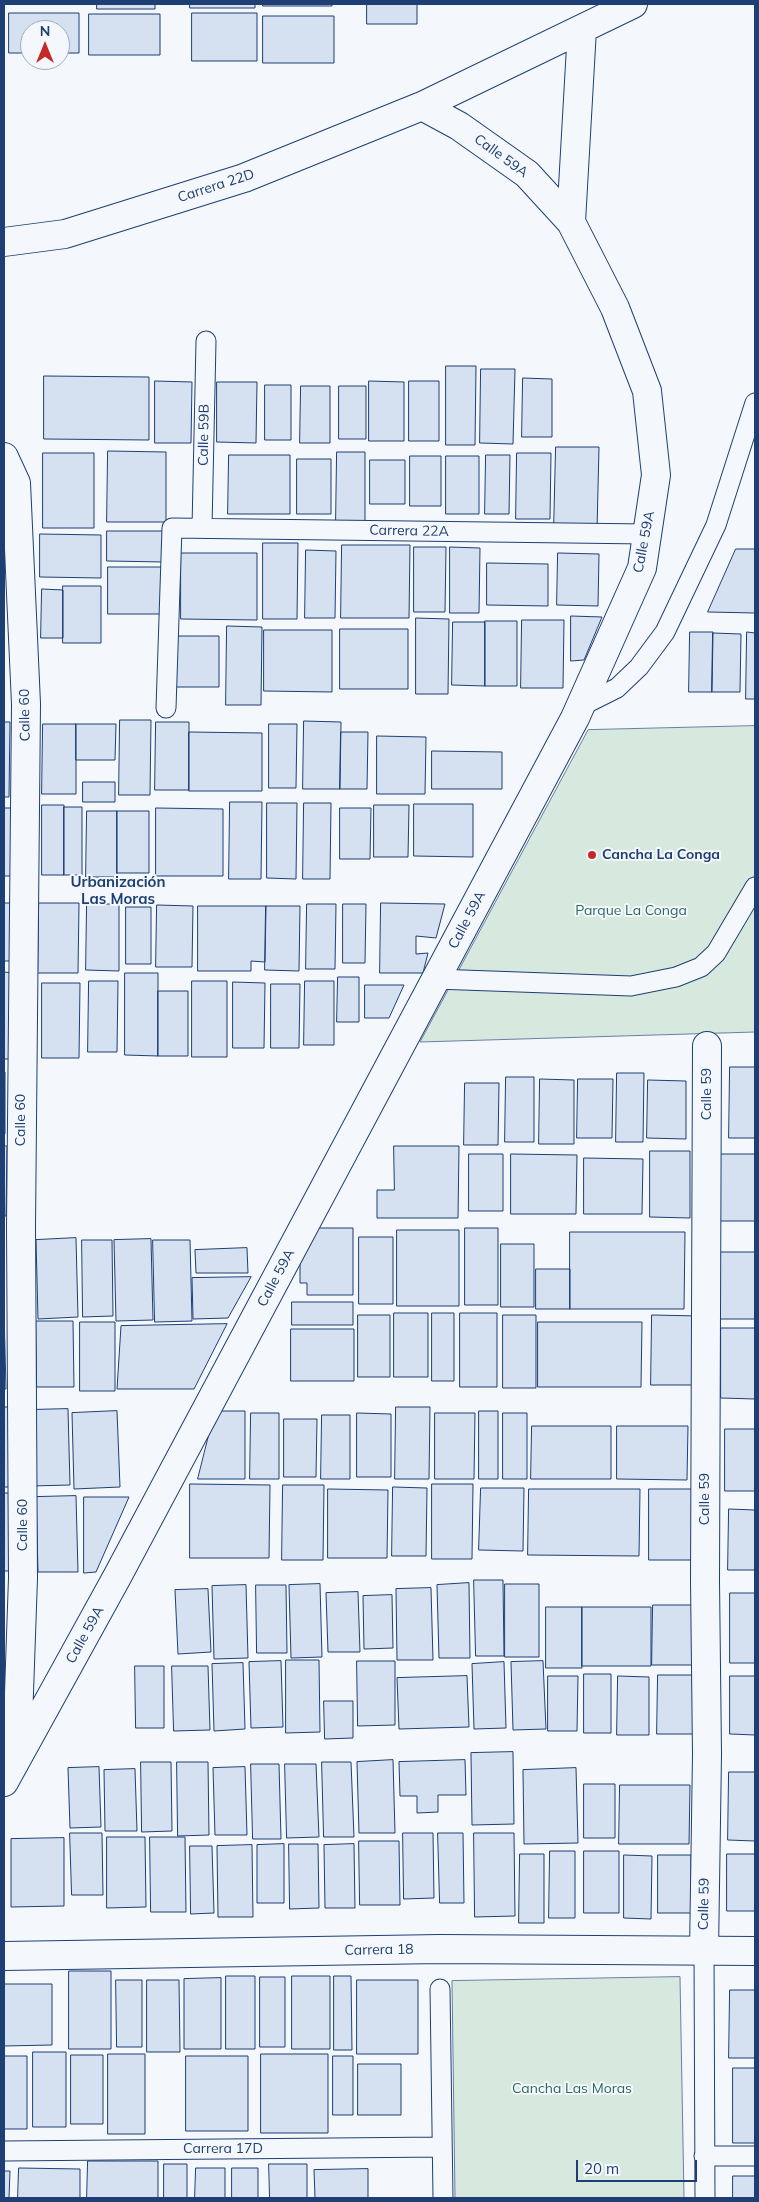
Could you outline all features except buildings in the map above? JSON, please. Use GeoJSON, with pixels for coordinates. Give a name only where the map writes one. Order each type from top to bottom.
{"type":"FeatureCollection","features":[{"type":"Feature","properties":{"kind":"street","name":"Carrera 22D"},"geometry":{"type":"LineString","coordinates":[[4,242],[65,234],[244,178],[422,106],[633,4]]}},
{"type":"Feature","properties":{"kind":"street"},"geometry":{"type":"LineString","coordinates":[[571,222],[582,29]]}},
{"type":"Feature","properties":{"kind":"street","name":"Calle 59A"},"geometry":{"type":"LineString","coordinates":[[17,1755],[117,1577],[581,706],[642,568],[656,475],[646,391],[615,308],[571,222],[527,174],[459,126],[422,106]]}},
{"type":"Feature","properties":{"kind":"street","name":"Calle 60"},"geometry":{"type":"LineString","coordinates":[[4,458],[16,483],[26,704],[21,1215],[22,1578],[17,1755],[4,1782]]}},
{"type":"Feature","properties":{"kind":"street","name":"Calle 59"},"geometry":{"type":"LineString","coordinates":[[704,1952],[707,1754],[705,1412],[707,1046]]}},
{"type":"Feature","properties":{"kind":"street","name":"Carrera 18"},"geometry":{"type":"LineString","coordinates":[[4,1956],[440,1949],[755,1951]]}},
{"type":"Feature","properties":{"kind":"lane","name":"Calle 59B"},"geometry":{"type":"LineString","coordinates":[[202,528],[206,341]]}},
{"type":"Feature","properties":{"kind":"lane"},"geometry":{"type":"LineString","coordinates":[[581,706],[617,688],[639,667],[665,632],[716,525],[755,403]]}},
{"type":"Feature","properties":{"kind":"lane","name":"Carrera 22A"},"geometry":{"type":"LineString","coordinates":[[166,708],[172,528],[647,534]]}},
{"type":"Feature","properties":{"kind":"lane"},"geometry":{"type":"LineString","coordinates":[[435,979],[631,986],[676,977],[701,967],[716,953],[755,887]]}},
{"type":"Feature","properties":{"kind":"lane"},"geometry":{"type":"LineString","coordinates":[[704,1952],[705,2198]]}},
{"type":"Feature","properties":{"kind":"lane"},"geometry":{"type":"LineString","coordinates":[[440,1989],[443,2198]]}},
{"type":"Feature","properties":{"kind":"lane","name":"Carrera 17D"},"geometry":{"type":"LineString","coordinates":[[4,2151],[442,2148]]}},
{"type":"Feature","properties":{"kind":"lane"},"geometry":{"type":"LineString","coordinates":[[704,2156],[755,2156]]}},
{"type":"Feature","properties":{"kind":"green space","name":"Parque La Conga"},"geometry":{"type":"Polygon","coordinates":[[[755,726],[755,1032],[420,1042],[588,730],[755,726]]]}},
{"type":"Feature","properties":{"kind":"green space","name":"Cancha Las Moras"},"geometry":{"type":"Polygon","coordinates":[[[680,1977],[684,2198],[455,2198],[452,1981],[680,1977]]]}},
{"type":"Feature","properties":{"kind":"place","name":"Cancha La Conga"},"geometry":{"type":"Point","coordinates":[592,855]}},
{"type":"Feature","properties":{"kind":"district","name":"Urbanización Las Moras"},"geometry":{"type":"Point","coordinates":[118,890]}}]}
